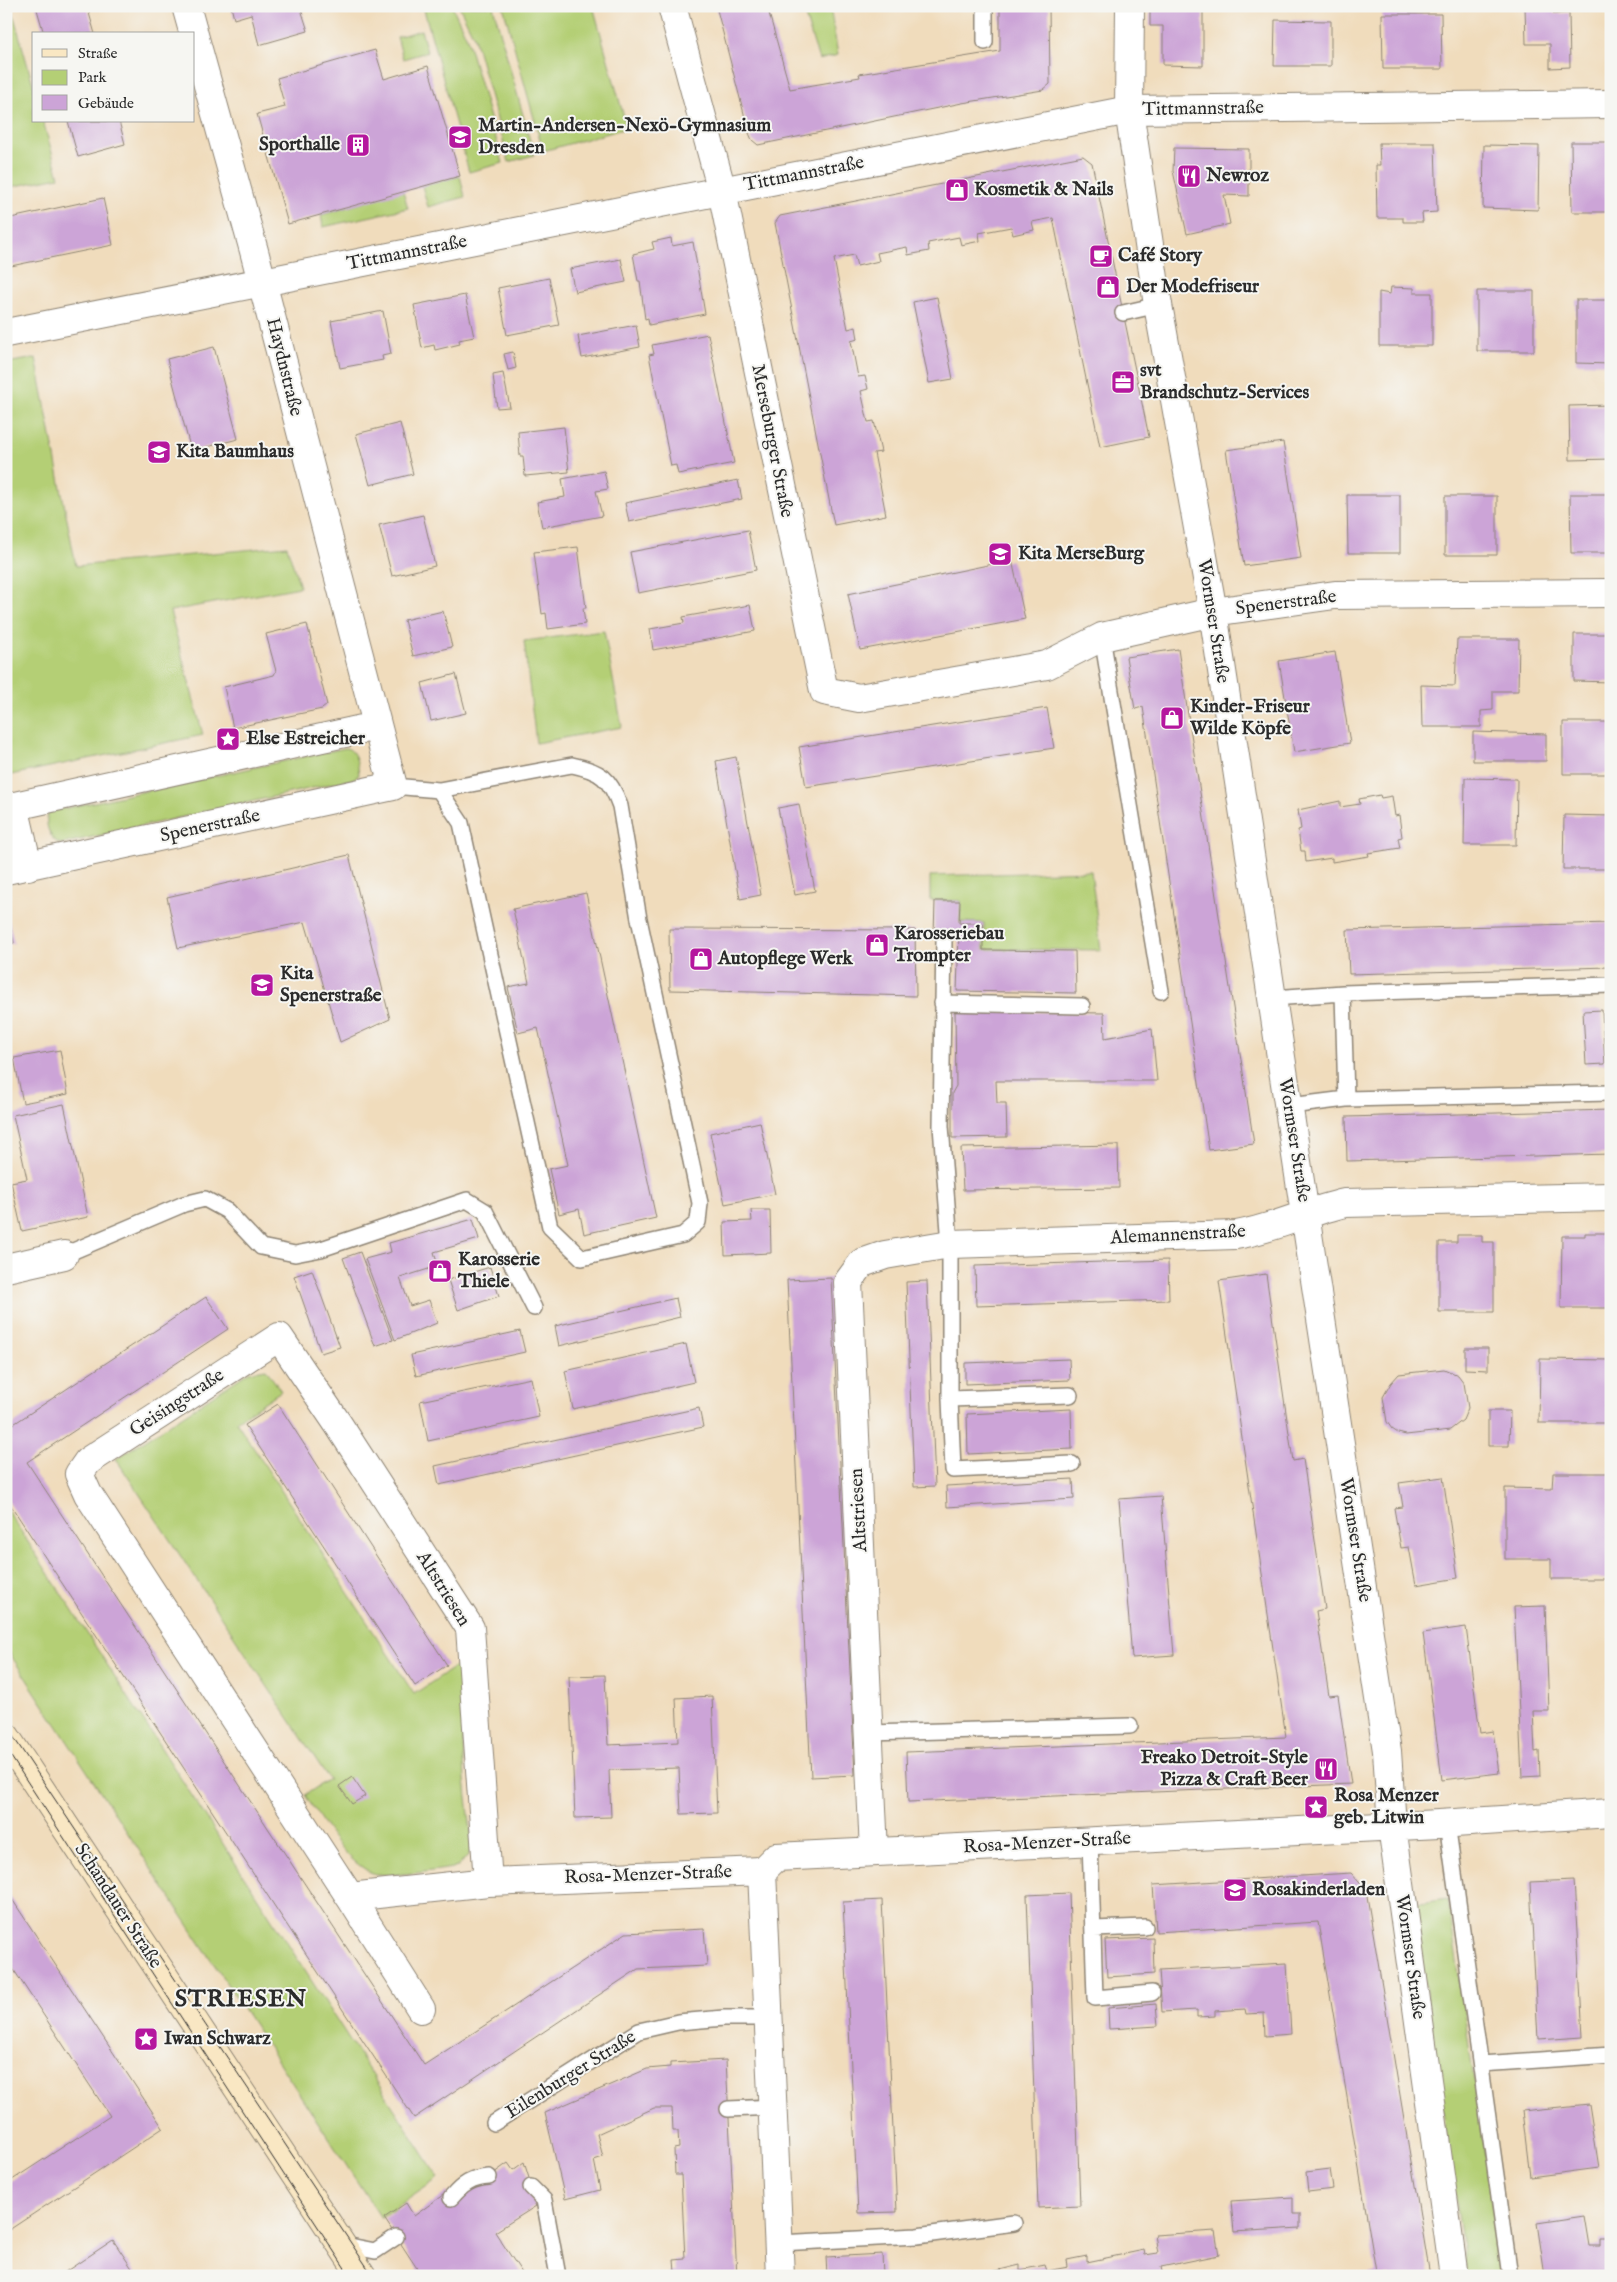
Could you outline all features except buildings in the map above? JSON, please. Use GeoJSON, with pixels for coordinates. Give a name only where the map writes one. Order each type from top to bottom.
{"type":"FeatureCollection","features":[{"type":"Feature","properties":{"kind":"main road","name":"Schandauer Straße"},"geometry":{"type":"LineString","coordinates":[[6,1737],[362,2276]]}},
{"type":"Feature","properties":{"kind":"street","name":"Haydnstraße"},"geometry":{"type":"LineString","coordinates":[[186,6],[193,32]]}},
{"type":"Feature","properties":{"kind":"street","name":"Merseburger Straße"},"geometry":{"type":"LineString","coordinates":[[672,6],[722,191],[824,692]]}},
{"type":"Feature","properties":{"kind":"street","name":"Wormser Straße"},"geometry":{"type":"LineString","coordinates":[[1130,6],[1129,110],[1158,305],[1213,612],[1290,1106],[1387,1752],[1392,1826],[1454,2276]]}},
{"type":"Feature","properties":{"kind":"street","name":"Haydnstraße"},"geometry":{"type":"LineString","coordinates":[[195,39],[262,282],[393,786]]}},
{"type":"Feature","properties":{"kind":"street","name":"Tittmannstraße"},"geometry":{"type":"LineString","coordinates":[[6,333],[1129,110],[1611,104]]}},
{"type":"Feature","properties":{"kind":"street","name":"Spenerstraße"},"geometry":{"type":"LineString","coordinates":[[824,692],[858,698],[1047,665],[1102,637],[1213,612],[1335,595],[1611,593]]}},
{"type":"Feature","properties":{"kind":"street","name":"Spenerstraße"},"geometry":{"type":"LineString","coordinates":[[376,726],[10,807],[17,868],[393,786]]}},
{"type":"Feature","properties":{"kind":"street","name":"Alemannenstraße"},"geometry":{"type":"LineString","coordinates":[[950,1244],[1236,1235],[1271,1227],[1306,1214],[1345,1203],[1611,1197]]}},
{"type":"Feature","properties":{"kind":"street","name":"Altstriesen"},"geometry":{"type":"LineString","coordinates":[[874,1852],[848,1282],[862,1263],[885,1255],[950,1244]]}},
{"type":"Feature","properties":{"kind":"street"},"geometry":{"type":"LineString","coordinates":[[6,1268],[64,1255]]}},
{"type":"Feature","properties":{"kind":"street","name":"Altstriesen"},"geometry":{"type":"LineString","coordinates":[[279,1337],[338,1424],[470,1628],[488,1882]]}},
{"type":"Feature","properties":{"kind":"street","name":"Geisingstraße"},"geometry":{"type":"LineString","coordinates":[[279,1337],[88,1461],[79,1474],[88,1494],[350,1897]]}},
{"type":"Feature","properties":{"kind":"street","name":"Rosa-Menzer-Straße"},"geometry":{"type":"LineString","coordinates":[[488,1882],[762,1871],[776,1857],[1392,1826],[1611,1812]]}},
{"type":"Feature","properties":{"kind":"street"},"geometry":{"type":"LineString","coordinates":[[762,1871],[780,2276]]}},
{"type":"Feature","properties":{"kind":"street"},"geometry":{"type":"LineString","coordinates":[[421,2009],[350,1897],[488,1882]]}},
{"type":"Feature","properties":{"kind":"lane"},"geometry":{"type":"LineString","coordinates":[[985,6],[985,42]]}},
{"type":"Feature","properties":{"kind":"lane"},"geometry":{"type":"LineString","coordinates":[[1123,313],[1158,305]]}},
{"type":"Feature","properties":{"kind":"lane"},"geometry":{"type":"LineString","coordinates":[[1102,637],[1161,991]]}},
{"type":"Feature","properties":{"kind":"lane"},"geometry":{"type":"LineString","coordinates":[[393,786],[439,790],[572,765],[590,769],[604,776],[614,790],[622,814],[639,919],[700,1203],[698,1222],[683,1235],[582,1258],[550,1227],[461,823],[439,790]]}},
{"type":"Feature","properties":{"kind":"lane"},"geometry":{"type":"LineString","coordinates":[[944,940],[941,1126],[950,1244],[950,1399],[953,1470],[1072,1464]]}},
{"type":"Feature","properties":{"kind":"lane"},"geometry":{"type":"LineString","coordinates":[[1273,998],[1343,993],[1611,985]]}},
{"type":"Feature","properties":{"kind":"lane"},"geometry":{"type":"LineString","coordinates":[[1343,993],[1346,1099]]}},
{"type":"Feature","properties":{"kind":"lane"},"geometry":{"type":"LineString","coordinates":[[942,1003],[1082,1006]]}},
{"type":"Feature","properties":{"kind":"lane"},"geometry":{"type":"LineString","coordinates":[[1290,1106],[1346,1099],[1611,1093]]}},
{"type":"Feature","properties":{"kind":"lane"},"geometry":{"type":"LineString","coordinates":[[64,1255],[184,1204],[205,1199],[227,1211],[260,1247],[295,1254],[321,1249],[468,1200],[485,1211],[534,1308]]}},
{"type":"Feature","properties":{"kind":"lane"},"geometry":{"type":"LineString","coordinates":[[950,1399],[1070,1395]]}},
{"type":"Feature","properties":{"kind":"lane"},"geometry":{"type":"LineString","coordinates":[[869,1733],[1130,1726]]}},
{"type":"Feature","properties":{"kind":"lane"},"geometry":{"type":"LineString","coordinates":[[1447,1823],[1510,2276]]}},
{"type":"Feature","properties":{"kind":"lane"},"geometry":{"type":"LineString","coordinates":[[1090,1841],[1094,1929],[1094,1998],[1152,1993]]}},
{"type":"Feature","properties":{"kind":"lane"},"geometry":{"type":"LineString","coordinates":[[1094,1929],[1145,1927]]}},
{"type":"Feature","properties":{"kind":"lane","name":"Eilenburger Straße"},"geometry":{"type":"LineString","coordinates":[[494,2123],[639,2031],[678,2022],[724,2018],[769,2018]]}},
{"type":"Feature","properties":{"kind":"lane"},"geometry":{"type":"LineString","coordinates":[[1481,2064],[1611,2055]]}},
{"type":"Feature","properties":{"kind":"lane"},"geometry":{"type":"LineString","coordinates":[[728,2109],[773,2108]]}},
{"type":"Feature","properties":{"kind":"lane"},"geometry":{"type":"LineString","coordinates":[[451,2198],[469,2181],[489,2176]]}},
{"type":"Feature","properties":{"kind":"lane"},"geometry":{"type":"LineString","coordinates":[[531,2187],[544,2200],[558,2276]]}},
{"type":"Feature","properties":{"kind":"lane"},"geometry":{"type":"LineString","coordinates":[[779,2243],[917,2236],[1014,2223]]}},
{"type":"Feature","properties":{"kind":"lane"},"geometry":{"type":"LineString","coordinates":[[340,2244],[375,2251],[396,2237]]}},
{"type":"Feature","properties":{"kind":"green space"},"geometry":{"type":"Polygon","coordinates":[[[6,6],[11,6],[32,81],[32,122],[43,122],[59,177],[6,188],[6,6]]]}},
{"type":"Feature","properties":{"kind":"green space"},"geometry":{"type":"Polygon","coordinates":[[[423,6],[452,6],[467,38],[503,163],[469,172],[423,6]]]}},
{"type":"Feature","properties":{"kind":"green space"},"geometry":{"type":"Polygon","coordinates":[[[459,6],[493,6],[534,155],[509,162],[474,37],[459,6]]]}},
{"type":"Feature","properties":{"kind":"green space"},"geometry":{"type":"Polygon","coordinates":[[[503,6],[593,6],[627,128],[543,151],[503,6]]]}},
{"type":"Feature","properties":{"kind":"green space"},"geometry":{"type":"Polygon","coordinates":[[[802,6],[830,6],[838,55],[819,60],[802,6]]]}},
{"type":"Feature","properties":{"kind":"green space"},"geometry":{"type":"Polygon","coordinates":[[[421,30],[427,52],[403,59],[397,37],[421,30]]]}},
{"type":"Feature","properties":{"kind":"green space"},"geometry":{"type":"Polygon","coordinates":[[[460,176],[465,197],[428,207],[422,186],[460,176]]]}},
{"type":"Feature","properties":{"kind":"green space"},"geometry":{"type":"Polygon","coordinates":[[[403,191],[408,208],[323,227],[321,215],[403,191]]]}},
{"type":"Feature","properties":{"kind":"green space"},"geometry":{"type":"Polygon","coordinates":[[[36,358],[76,566],[287,546],[300,587],[170,611],[203,735],[6,776],[6,363],[36,358]]]}},
{"type":"Feature","properties":{"kind":"green space"},"geometry":{"type":"Polygon","coordinates":[[[604,631],[622,727],[536,743],[524,641],[604,631]]]}},
{"type":"Feature","properties":{"kind":"green space"},"geometry":{"type":"Polygon","coordinates":[[[345,748],[352,751],[357,762],[359,775],[353,779],[61,844],[54,839],[47,826],[49,812],[345,748]]]}},
{"type":"Feature","properties":{"kind":"green space"},"geometry":{"type":"Polygon","coordinates":[[[1091,871],[1101,950],[984,949],[984,923],[960,922],[961,901],[930,900],[930,876],[1091,871]]]}},
{"type":"Feature","properties":{"kind":"green space"},"geometry":{"type":"Polygon","coordinates":[[[266,1369],[281,1391],[236,1421],[414,1694],[459,1664],[465,1780],[473,1849],[458,1867],[412,1873],[377,1874],[359,1865],[341,1848],[305,1795],[329,1779],[116,1459],[249,1372],[266,1369]]]}},
{"type":"Feature","properties":{"kind":"green space"},"geometry":{"type":"Polygon","coordinates":[[[6,1508],[439,2178],[381,2218],[6,1648],[6,1508]]]}},
{"type":"Feature","properties":{"kind":"green space"},"geometry":{"type":"Polygon","coordinates":[[[1448,1899],[1502,2276],[1467,2276],[1413,1904],[1448,1899]]]}},
{"type":"Feature","properties":{"kind":"tram line"},"geometry":{"type":"LineString","coordinates":[[6,1726],[373,2276]]}},
{"type":"Feature","properties":{"kind":"tram line"},"geometry":{"type":"LineString","coordinates":[[6,1749],[350,2276]]}},
{"type":"Feature","properties":{"kind":"place","name":"Martin-Andersen-Nexö-Gymnasium Dresden"},"geometry":{"type":"Point","coordinates":[460,137]}},
{"type":"Feature","properties":{"kind":"place","name":"Sporthalle"},"geometry":{"type":"Point","coordinates":[358,145]}},
{"type":"Feature","properties":{"kind":"place","name":"Newroz"},"geometry":{"type":"Point","coordinates":[1189,176]}},
{"type":"Feature","properties":{"kind":"place","name":"Kosmetik & Nails"},"geometry":{"type":"Point","coordinates":[957,190]}},
{"type":"Feature","properties":{"kind":"place","name":"Café Story"},"geometry":{"type":"Point","coordinates":[1101,256]}},
{"type":"Feature","properties":{"kind":"place","name":"Der Modefriseur"},"geometry":{"type":"Point","coordinates":[1108,287]}},
{"type":"Feature","properties":{"kind":"place","name":"svt Brandschutz-Services"},"geometry":{"type":"Point","coordinates":[1123,382]}},
{"type":"Feature","properties":{"kind":"place","name":"Kita Baumhaus"},"geometry":{"type":"Point","coordinates":[159,452]}},
{"type":"Feature","properties":{"kind":"place","name":"Kita MerseBurg"},"geometry":{"type":"Point","coordinates":[1000,554]}},
{"type":"Feature","properties":{"kind":"place","name":"Kinder-Friseur Wilde Köpfe"},"geometry":{"type":"Point","coordinates":[1172,718]}},
{"type":"Feature","properties":{"kind":"place","name":"Else Estreicher"},"geometry":{"type":"Point","coordinates":[228,739]}},
{"type":"Feature","properties":{"kind":"place","name":"Karosseriebau Trompter"},"geometry":{"type":"Point","coordinates":[877,945]}},
{"type":"Feature","properties":{"kind":"place","name":"Autopflege Werk"},"geometry":{"type":"Point","coordinates":[701,959]}},
{"type":"Feature","properties":{"kind":"place","name":"Kita Spenerstraße"},"geometry":{"type":"Point","coordinates":[262,985]}},
{"type":"Feature","properties":{"kind":"place","name":"Karosserie Thiele"},"geometry":{"type":"Point","coordinates":[440,1271]}},
{"type":"Feature","properties":{"kind":"place","name":"Freako Detroit-Style Pizza & Craft Beer"},"geometry":{"type":"Point","coordinates":[1326,1769]}},
{"type":"Feature","properties":{"kind":"place","name":"Rosa Menzer geb. Litwin"},"geometry":{"type":"Point","coordinates":[1316,1807]}},
{"type":"Feature","properties":{"kind":"place","name":"Rosakinderladen"},"geometry":{"type":"Point","coordinates":[1235,1890]}},
{"type":"Feature","properties":{"kind":"place","name":"Iwan Schwarz"},"geometry":{"type":"Point","coordinates":[146,2039]}},
{"type":"Feature","properties":{"kind":"district","name":"STRIESEN"},"geometry":{"type":"Point","coordinates":[241,1999]}}]}
